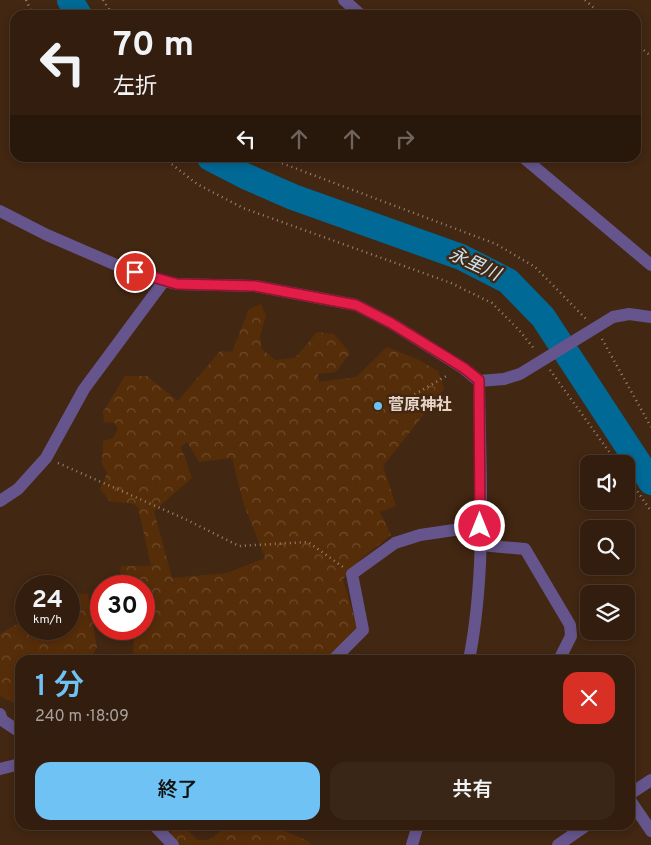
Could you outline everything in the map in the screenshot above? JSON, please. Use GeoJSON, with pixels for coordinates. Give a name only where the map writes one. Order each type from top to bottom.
{"type":"FeatureCollection","features":[{"type":"Feature","properties":{"kind":"street"},"geometry":{"type":"LineString","coordinates":[[344,0],[355,10]]}},
{"type":"Feature","properties":{"kind":"street"},"geometry":{"type":"LineString","coordinates":[[529,162],[651,265]]}},
{"type":"Feature","properties":{"kind":"street"},"geometry":{"type":"LineString","coordinates":[[0,211],[47,235],[120,267],[164,281],[177,284],[255,286],[356,305],[391,323],[464,368],[479,380],[504,379],[520,374],[613,317],[629,314],[651,317]]}},
{"type":"Feature","properties":{"kind":"street"},"geometry":{"type":"LineString","coordinates":[[0,501],[18,489],[46,458],[84,389],[164,281]]}},
{"type":"Feature","properties":{"kind":"street"},"geometry":{"type":"LineString","coordinates":[[470,655],[476,622],[480,545],[479,380]]}},
{"type":"Feature","properties":{"kind":"street"},"geometry":{"type":"LineString","coordinates":[[338,655],[363,630],[352,574],[395,543],[420,535],[480,526]]}},
{"type":"Feature","properties":{"kind":"street"},"geometry":{"type":"LineString","coordinates":[[480,545],[525,549],[532,558],[539,576],[570,625],[571,636],[561,655]]}},
{"type":"Feature","properties":{"kind":"street"},"geometry":{"type":"LineString","coordinates":[[0,714],[2,720],[15,729]]}},
{"type":"Feature","properties":{"kind":"street"},"geometry":{"type":"LineString","coordinates":[[0,769],[15,765]]}},
{"type":"Feature","properties":{"kind":"street"},"geometry":{"type":"LineString","coordinates":[[635,791],[651,780]]}},
{"type":"Feature","properties":{"kind":"street"},"geometry":{"type":"LineString","coordinates":[[635,807],[651,831]]}},
{"type":"Feature","properties":{"kind":"street"},"geometry":{"type":"LineString","coordinates":[[158,830],[172,845]]}},
{"type":"Feature","properties":{"kind":"street"},"geometry":{"type":"LineString","coordinates":[[412,845],[416,830]]}},
{"type":"Feature","properties":{"kind":"street"},"geometry":{"type":"LineString","coordinates":[[558,845],[579,830]]}},
{"type":"Feature","properties":{"kind":"path"},"geometry":{"type":"LineString","coordinates":[[585,0],[596,10]]}},
{"type":"Feature","properties":{"kind":"path"},"geometry":{"type":"LineString","coordinates":[[641,48],[651,56]]}},
{"type":"Feature","properties":{"kind":"path"},"geometry":{"type":"LineString","coordinates":[[169,162],[197,184],[243,208],[451,283],[492,303],[546,359],[612,455]]}},
{"type":"Feature","properties":{"kind":"path"},"geometry":{"type":"LineString","coordinates":[[279,162],[496,244],[534,267],[591,329],[651,427]]}},
{"type":"Feature","properties":{"kind":"path"},"geometry":{"type":"LineString","coordinates":[[394,407],[439,380]]}},
{"type":"Feature","properties":{"kind":"path"},"geometry":{"type":"LineString","coordinates":[[46,458],[185,519],[239,546],[308,542],[352,574]]}},
{"type":"Feature","properties":{"kind":"path"},"geometry":{"type":"LineString","coordinates":[[635,488],[651,511]]}},
{"type":"Feature","properties":{"kind":"green space"},"geometry":{"type":"Polygon","coordinates":[[[261,304],[266,315],[260,337],[262,349],[275,360],[295,358],[317,332],[334,334],[350,353],[336,372],[318,374],[319,382],[356,377],[387,347],[417,359],[438,371],[444,389],[383,466],[396,506],[380,512],[391,535],[362,558],[343,579],[357,627],[340,645],[347,655],[133,655],[134,640],[155,640],[155,575],[120,575],[121,566],[151,566],[138,507],[134,504],[110,501],[100,489],[107,473],[102,464],[103,441],[113,438],[118,429],[115,423],[104,422],[103,412],[125,376],[147,376],[178,401],[220,351],[232,352],[249,309],[261,304]],[[187,442],[181,447],[192,478],[154,511],[172,578],[227,573],[265,558],[244,505],[232,458],[199,462],[187,442]]]}},
{"type":"Feature","properties":{"kind":"green space"},"geometry":{"type":"Polygon","coordinates":[[[80,593],[88,594],[90,640],[96,640],[97,648],[92,655],[15,655],[15,704],[0,696],[0,634],[15,625],[15,640],[80,640],[80,593]]]}},
{"type":"Feature","properties":{"kind":"green space"},"geometry":{"type":"Polygon","coordinates":[[[188,830],[197,840],[209,840],[222,830],[283,830],[308,841],[312,845],[171,845],[171,831],[188,830]]]}},
{"type":"Feature","properties":{"kind":"waterway","name":"永里川"},"geometry":{"type":"LineString","coordinates":[[70,0],[76,10]]}},
{"type":"Feature","properties":{"kind":"waterway","name":"永里川"},"geometry":{"type":"LineString","coordinates":[[218,162],[293,197],[461,257],[508,281],[543,317],[651,482]]}},
{"type":"Feature","properties":{"kind":"place","name":"菅原神社"},"geometry":{"type":"Point","coordinates":[378,406]}},
{"type":"Feature","properties":{"kind":"route"},"geometry":{"type":"LineString","coordinates":[[135,272],[177,284],[255,286],[297,292],[356,305],[391,323],[464,368],[479,380],[480,526]]}}]}
